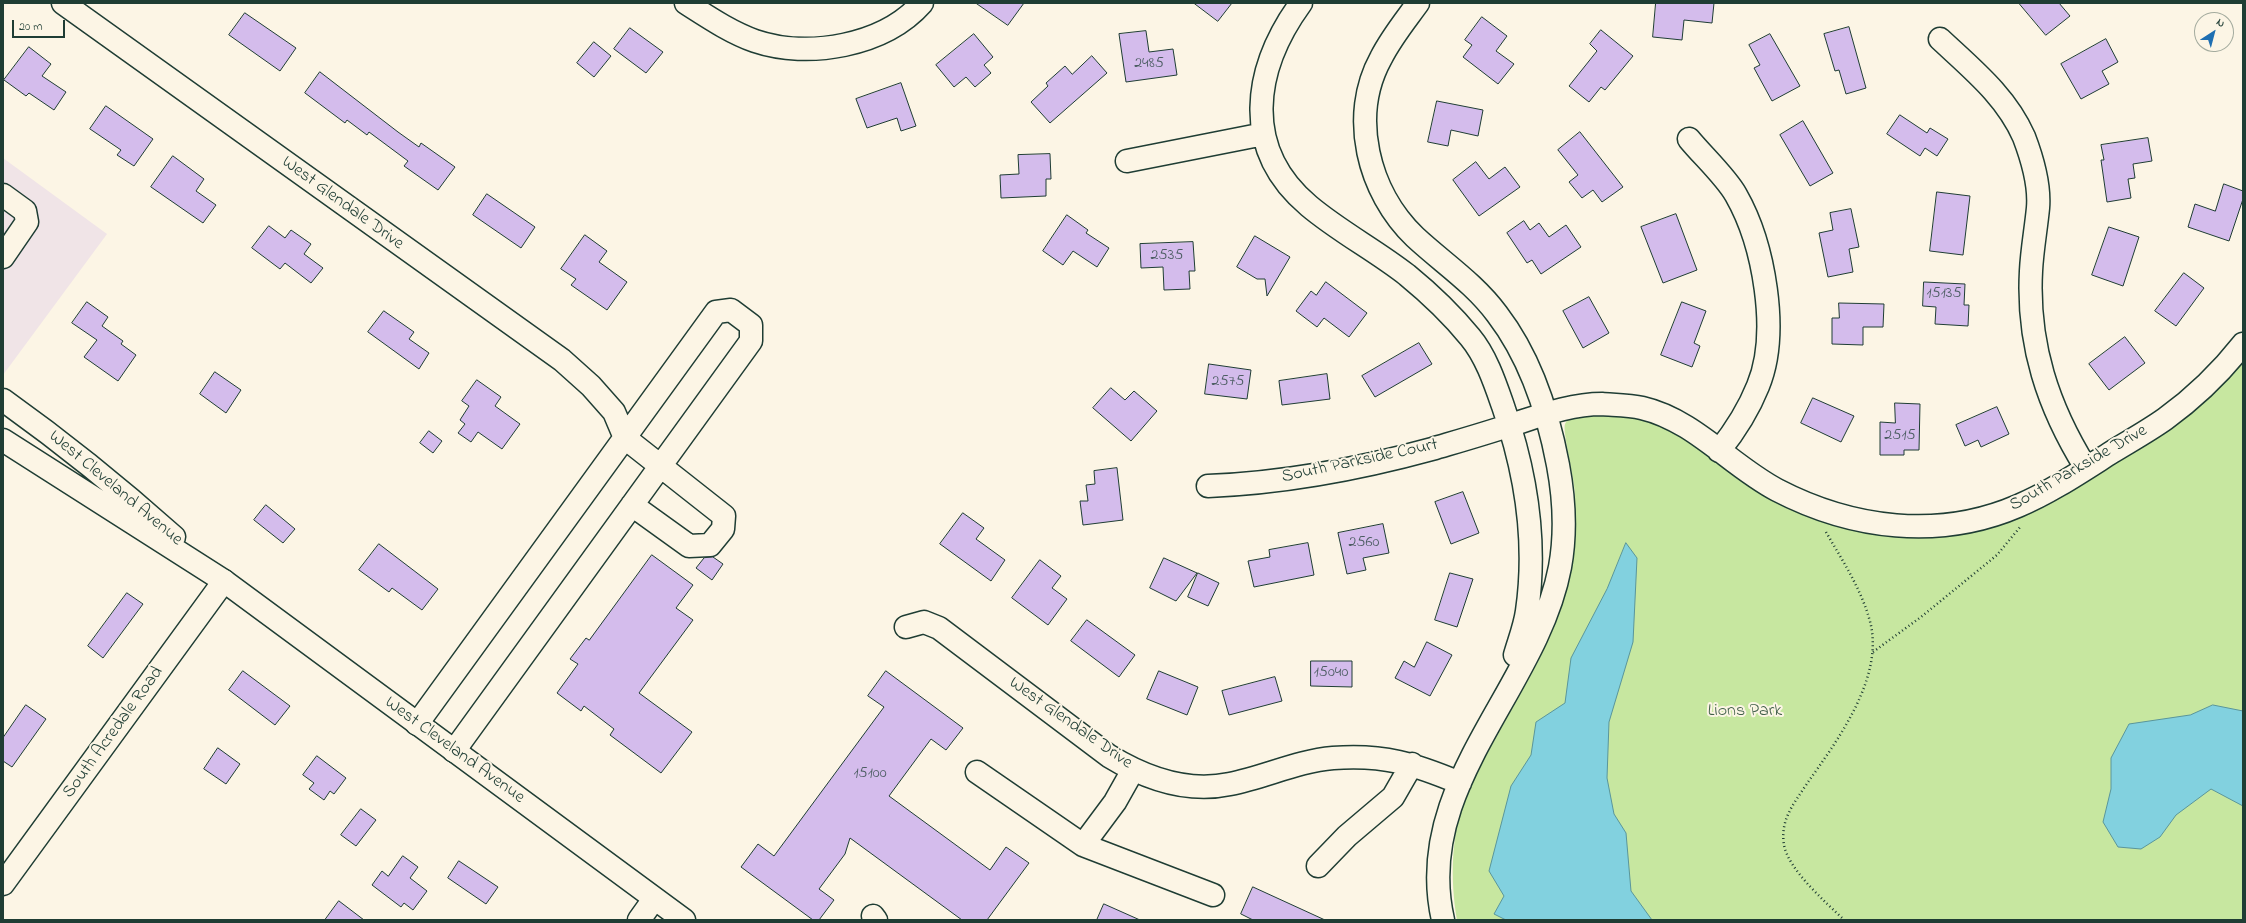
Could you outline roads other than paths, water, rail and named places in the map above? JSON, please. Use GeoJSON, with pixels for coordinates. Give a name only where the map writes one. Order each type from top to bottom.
{"type":"FeatureCollection","features":[{"type":"Feature","properties":{"kind":"street","name":"West Glendale Drive"},"geometry":{"type":"LineString","coordinates":[[63,3],[562,360],[591,386],[614,412],[625,438]]}},
{"type":"Feature","properties":{"kind":"street"},"geometry":{"type":"LineString","coordinates":[[686,3],[720,25],[755,41],[774,46],[815,49],[844,45],[870,38],[903,20],[922,3]]}},
{"type":"Feature","properties":{"kind":"street"},"geometry":{"type":"LineString","coordinates":[[1300,3],[1273,48],[1264,78],[1262,100],[1264,134],[1276,168],[1284,180],[1307,205],[1408,276],[1471,338],[1495,382],[1510,425],[1526,489],[1530,522],[1530,562],[1527,612],[1499,706]]}},
{"type":"Feature","properties":{"kind":"street"},"geometry":{"type":"LineString","coordinates":[[1418,3],[1380,59],[1371,86],[1365,120],[1368,152],[1375,178],[1392,209],[1414,236],[1479,293],[1510,331],[1527,361],[1546,413],[1558,464],[1563,499],[1560,565],[1546,614],[1525,658],[1460,783],[1444,829],[1439,852],[1438,870],[1443,920]]}},
{"type":"Feature","properties":{"kind":"street"},"geometry":{"type":"LineString","coordinates":[[1940,40],[1994,89],[2023,136],[2029,153],[2035,176],[2038,206],[2031,271],[2035,342],[2042,375],[2058,420],[2086,468]]}},
{"type":"Feature","properties":{"kind":"street"},"geometry":{"type":"LineString","coordinates":[[1127,160],[1264,134]]}},
{"type":"Feature","properties":{"kind":"street"},"geometry":{"type":"LineString","coordinates":[[1689,139],[1736,193],[1750,223],[1760,263],[1766,301],[1768,346],[1759,386],[1741,423],[1720,452]]}},
{"type":"Feature","properties":{"kind":"street"},"geometry":{"type":"LineString","coordinates":[[3,195],[25,211],[27,222],[3,257]]}},
{"type":"Feature","properties":{"kind":"street"},"geometry":{"type":"LineString","coordinates":[[417,724],[716,312],[731,310],[751,325],[751,341],[454,751]]}},
{"type":"Feature","properties":{"kind":"street","name":"South Parkside Drive"},"geometry":{"type":"LineString","coordinates":[[1510,425],[1546,413],[1600,404],[1640,407],[1658,413],[1692,431],[1763,482],[1812,507],[1850,519],[1903,528],[1942,526],[1973,522],[2022,504],[2086,468],[2165,419],[2207,384],[2243,344]]}},
{"type":"Feature","properties":{"kind":"street","name":"West Cleveland Avenue"},"geometry":{"type":"LineString","coordinates":[[3,400],[38,425],[130,498],[224,581]]}},
{"type":"Feature","properties":{"kind":"street","name":"South Parkside Court"},"geometry":{"type":"LineString","coordinates":[[1208,486],[1259,482],[1336,470],[1432,449],[1510,425]]}},
{"type":"Feature","properties":{"kind":"street"},"geometry":{"type":"LineString","coordinates":[[625,438],[724,516],[723,529],[710,544],[689,546],[632,505]]}},
{"type":"Feature","properties":{"kind":"street","name":"West Cleveland Avenue"},"geometry":{"type":"LineString","coordinates":[[3,440],[224,581],[684,920]]}},
{"type":"Feature","properties":{"kind":"street","name":"South Acredale Road"},"geometry":{"type":"LineString","coordinates":[[3,884],[224,581]]}},
{"type":"Feature","properties":{"kind":"street","name":"West Glendale Drive"},"geometry":{"type":"LineString","coordinates":[[906,626],[924,622],[939,628],[1109,756],[1133,770],[1158,779],[1196,786],[1229,784],[1295,766],[1332,758],[1365,757],[1395,759],[1460,783]]}},
{"type":"Feature","properties":{"kind":"street"},"geometry":{"type":"LineString","coordinates":[[1318,866],[1347,836],[1393,797],[1412,764]]}},
{"type":"Feature","properties":{"kind":"street"},"geometry":{"type":"LineString","coordinates":[[1083,845],[1114,802],[1133,770]]}},
{"type":"Feature","properties":{"kind":"street"},"geometry":{"type":"LineString","coordinates":[[977,772],[1083,845],[1213,895]]}},
{"type":"Feature","properties":{"kind":"street"},"geometry":{"type":"LineString","coordinates":[[639,920],[654,899]]}},
{"type":"Feature","properties":{"kind":"water"},"geometry":{"type":"Polygon","coordinates":[[[1626,543],[1637,558],[1633,642],[1609,722],[1607,778],[1614,814],[1626,833],[1631,891],[1652,920],[1506,920],[1494,914],[1504,896],[1489,871],[1511,786],[1531,755],[1536,722],[1565,703],[1571,658],[1607,589],[1626,543]]]}},
{"type":"Feature","properties":{"kind":"water"},"geometry":{"type":"Polygon","coordinates":[[[2213,705],[2243,711],[2243,806],[2211,789],[2176,815],[2160,837],[2141,849],[2118,847],[2103,822],[2111,789],[2111,758],[2129,724],[2190,715],[2213,705]]]}},
{"type":"Feature","properties":{"kind":"park label","name":"Lions Park"},"geometry":{"type":"Point","coordinates":[1745,712]}}]}
